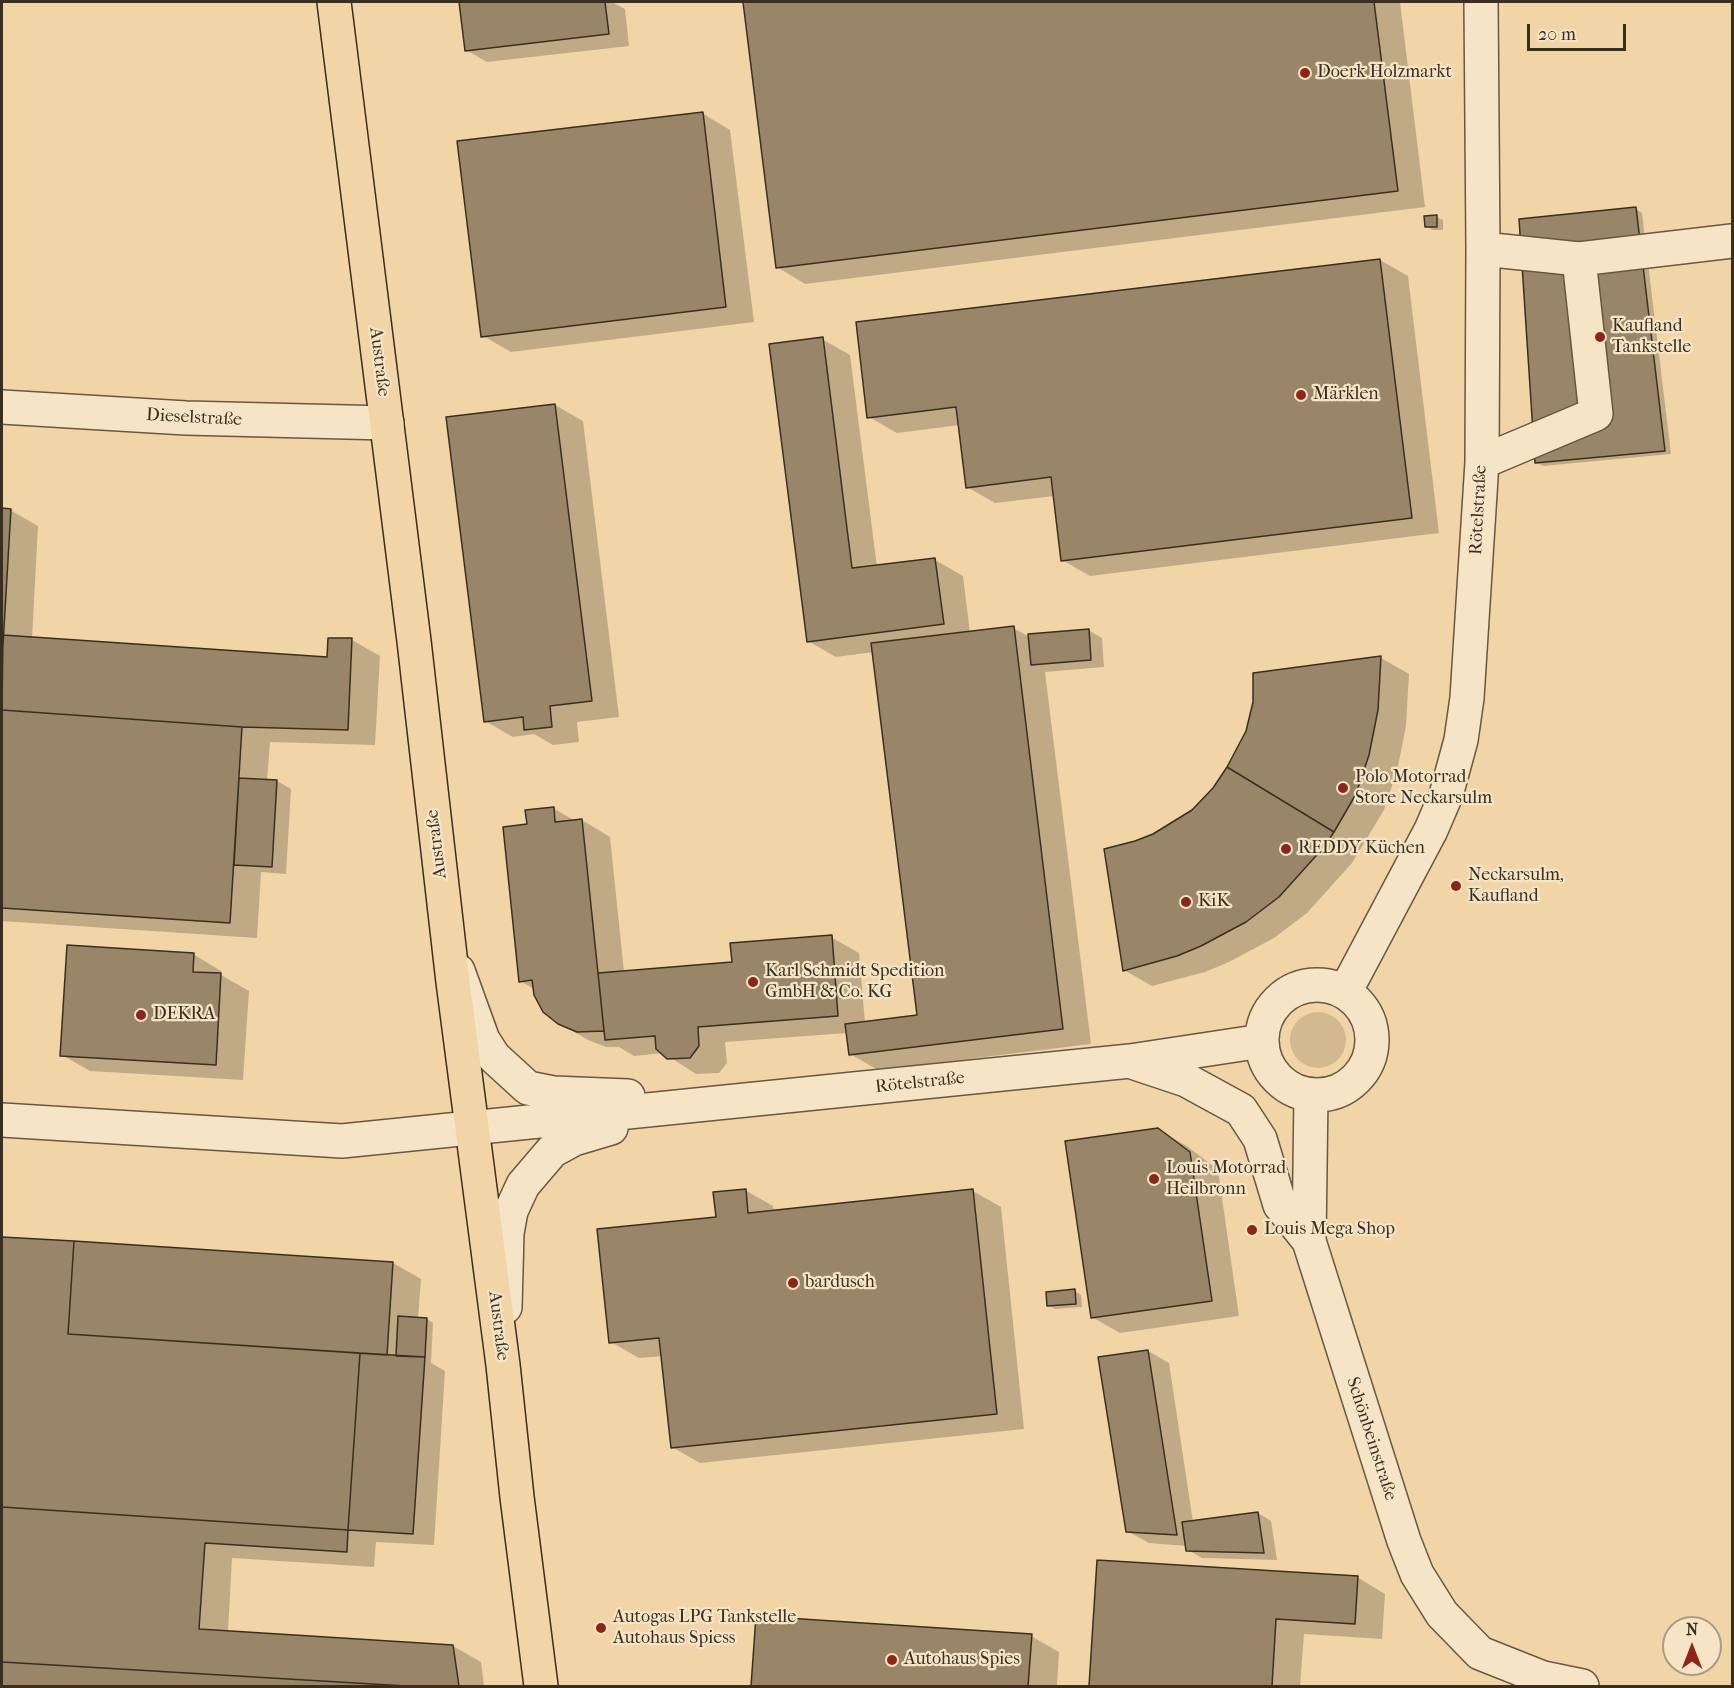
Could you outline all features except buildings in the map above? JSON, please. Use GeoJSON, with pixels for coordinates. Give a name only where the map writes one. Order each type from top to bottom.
{"type":"FeatureCollection","features":[{"type":"Feature","properties":{"kind":"main road","name":"Austraße"},"geometry":{"type":"LineString","coordinates":[[334,2],[541,1686]]}},
{"type":"Feature","properties":{"kind":"street","name":"Rötelstraße"},"geometry":{"type":"LineString","coordinates":[[1345,992],[1431,830],[1446,795],[1461,740],[1470,659],[1482,462],[1481,2]]}},
{"type":"Feature","properties":{"kind":"street"},"geometry":{"type":"LineString","coordinates":[[1483,249],[1579,259],[1732,241]]}},
{"type":"Feature","properties":{"kind":"street"},"geometry":{"type":"LineString","coordinates":[[1482,462],[1596,414],[1579,259]]}},
{"type":"Feature","properties":{"kind":"street","name":"Dieselstraße"},"geometry":{"type":"LineString","coordinates":[[2,407],[186,418],[387,423]]}},
{"type":"Feature","properties":{"kind":"street","name":"Rötelstraße"},"geometry":{"type":"LineString","coordinates":[[449,947],[483,1040],[494,1057],[528,1088],[553,1093],[622,1095],[701,1105]]}},
{"type":"Feature","properties":{"kind":"street"},"geometry":{"type":"LineString","coordinates":[[1313,985],[1330,986],[1345,992],[1360,1005],[1370,1022],[1373,1042],[1367,1065],[1358,1079],[1344,1089],[1328,1095],[1311,1095],[1296,1091],[1282,1083],[1271,1071],[1264,1057],[1262,1041],[1264,1024],[1271,1009],[1282,997],[1297,988],[1313,985]]}},
{"type":"Feature","properties":{"kind":"street","name":"Rötelstraße"},"geometry":{"type":"LineString","coordinates":[[2,1120],[342,1142],[1130,1061],[1262,1041]]}},
{"type":"Feature","properties":{"kind":"street","name":"Rötelstraße"},"geometry":{"type":"LineString","coordinates":[[1130,1061],[1186,1080],[1241,1110],[1260,1139],[1280,1205],[1309,1241]]}},
{"type":"Feature","properties":{"kind":"street","name":"Schönbeinstraße"},"geometry":{"type":"LineString","coordinates":[[1311,1095],[1309,1241],[1400,1530],[1417,1574],[1442,1614],[1480,1653],[1544,1678],[1582,1686]]}},
{"type":"Feature","properties":{"kind":"street","name":"Rötelstraße"},"geometry":{"type":"LineString","coordinates":[[503,1365],[507,1233],[511,1211],[523,1185],[552,1151],[574,1139],[701,1105]]}},
{"type":"Feature","properties":{"kind":"shaded area"},"geometry":{"type":"Polygon","coordinates":[[[1318,1012],[1333,1017],[1341,1025],[1346,1040],[1341,1055],[1333,1063],[1318,1068],[1303,1063],[1295,1055],[1290,1040],[1295,1025],[1303,1017],[1318,1012]]]}},
{"type":"Feature","properties":{"kind":"place","name":"Doerk Holzmarkt"},"geometry":{"type":"Point","coordinates":[1305,73]}},
{"type":"Feature","properties":{"kind":"place","name":"Kaufland Tankstelle"},"geometry":{"type":"Point","coordinates":[1600,337]}},
{"type":"Feature","properties":{"kind":"place","name":"Märklen"},"geometry":{"type":"Point","coordinates":[1301,395]}},
{"type":"Feature","properties":{"kind":"place","name":"Polo Motorrad Store Neckarsulm"},"geometry":{"type":"Point","coordinates":[1343,788]}},
{"type":"Feature","properties":{"kind":"place","name":"REDDY Küchen"},"geometry":{"type":"Point","coordinates":[1286,849]}},
{"type":"Feature","properties":{"kind":"place","name":"Neckarsulm, Kaufland"},"geometry":{"type":"Point","coordinates":[1456,886]}},
{"type":"Feature","properties":{"kind":"place","name":"KiK"},"geometry":{"type":"Point","coordinates":[1186,902]}},
{"type":"Feature","properties":{"kind":"place","name":"Karl Schmidt Spedition GmbH & Co. KG"},"geometry":{"type":"Point","coordinates":[753,982]}},
{"type":"Feature","properties":{"kind":"place","name":"DEKRA"},"geometry":{"type":"Point","coordinates":[141,1015]}},
{"type":"Feature","properties":{"kind":"place","name":"Louis Motorrad Heilbronn"},"geometry":{"type":"Point","coordinates":[1154,1179]}},
{"type":"Feature","properties":{"kind":"place","name":"Louis Mega Shop"},"geometry":{"type":"Point","coordinates":[1252,1230]}},
{"type":"Feature","properties":{"kind":"place","name":"bardusch"},"geometry":{"type":"Point","coordinates":[793,1283]}},
{"type":"Feature","properties":{"kind":"place","name":"Autogas LPG Tankstelle Autohaus Spiess"},"geometry":{"type":"Point","coordinates":[601,1628]}},
{"type":"Feature","properties":{"kind":"place","name":"Autohaus Spies"},"geometry":{"type":"Point","coordinates":[892,1660]}}]}
